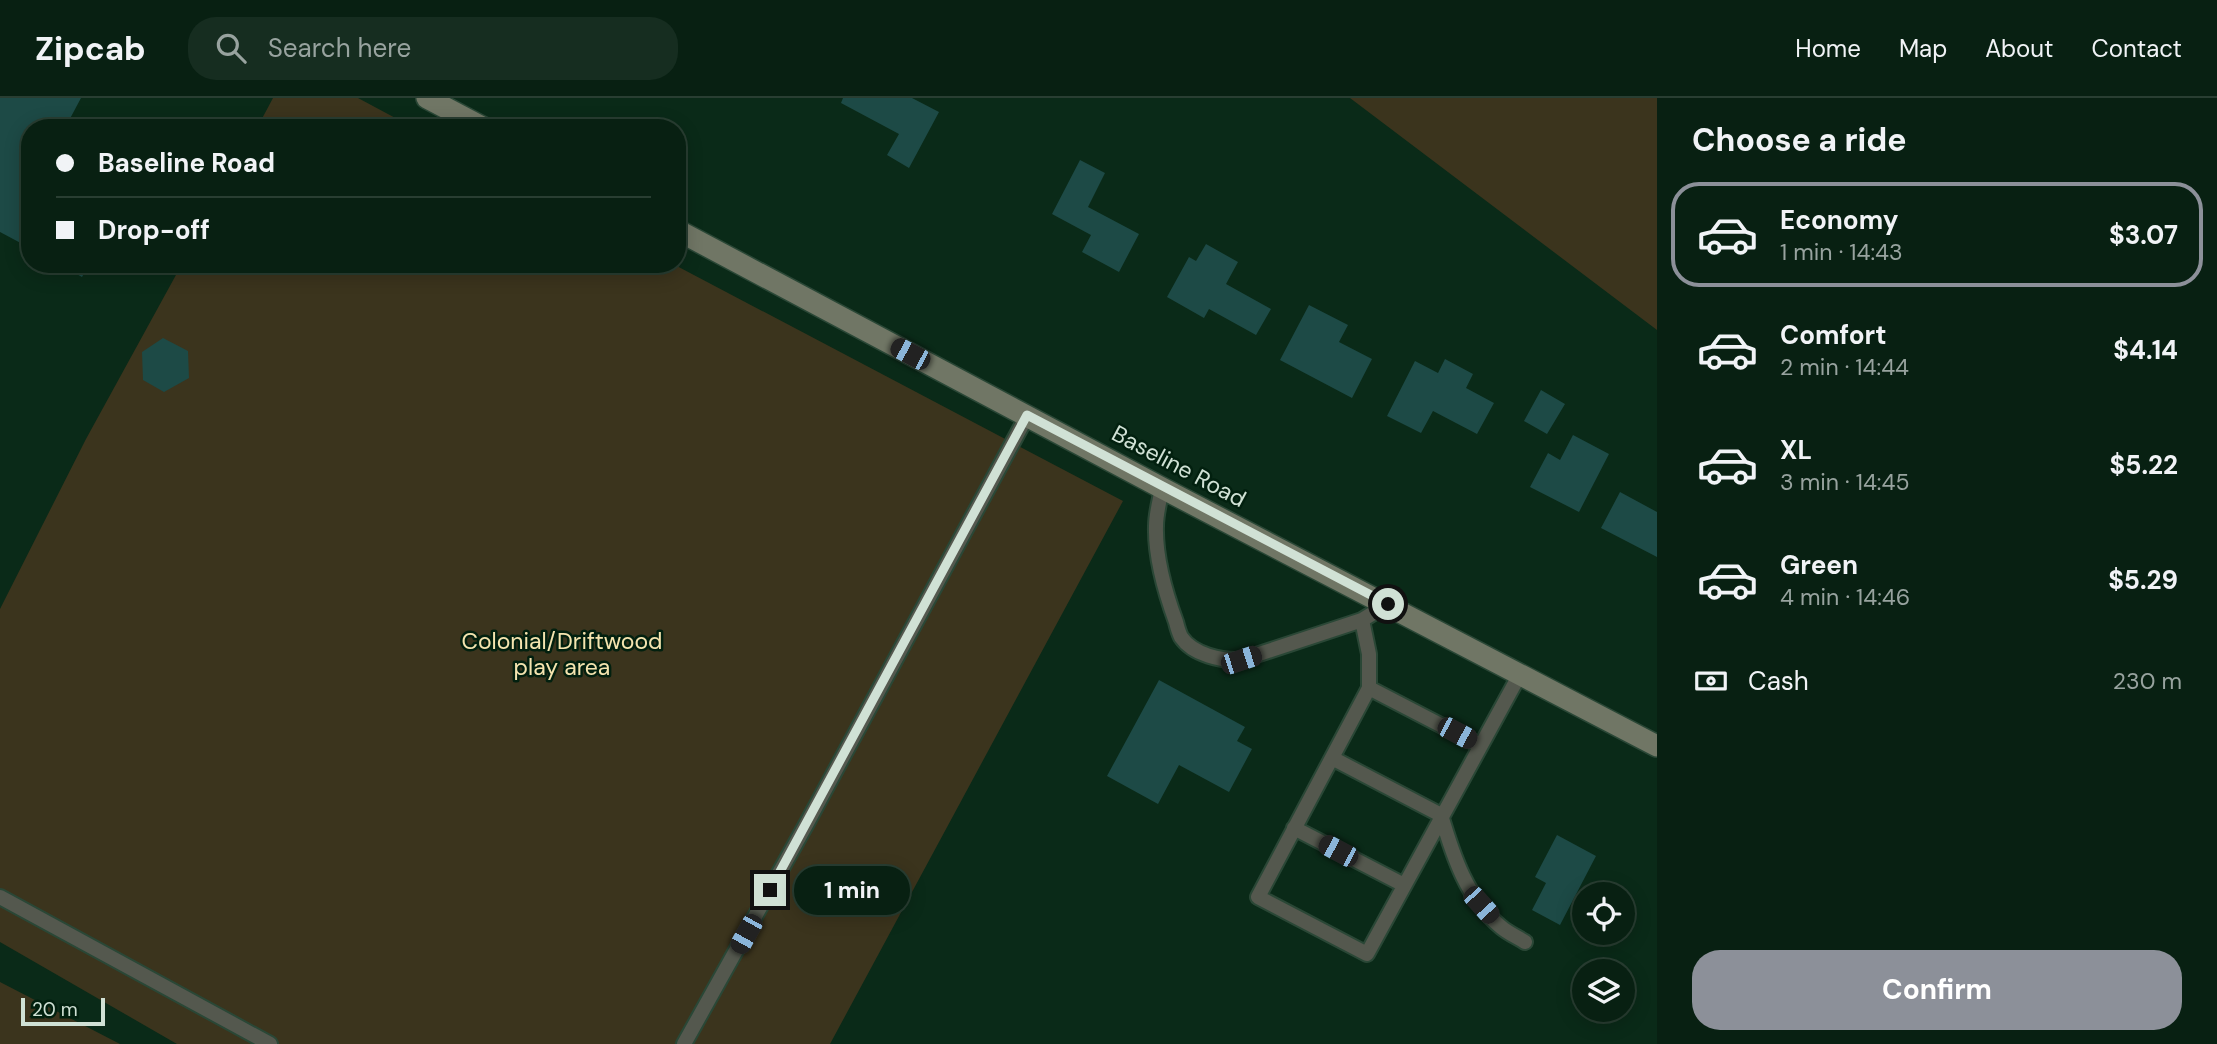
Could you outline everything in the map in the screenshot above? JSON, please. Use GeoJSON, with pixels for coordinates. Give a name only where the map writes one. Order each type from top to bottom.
{"type":"FeatureCollection","features":[{"type":"Feature","properties":{"kind":"street"},"geometry":{"type":"LineString","coordinates":[[427,98],[467,119]]}},
{"type":"Feature","properties":{"kind":"street","name":"Baseline Road"},"geometry":{"type":"LineString","coordinates":[[686,235],[1162,488],[1657,746]]}},
{"type":"Feature","properties":{"kind":"lane"},"geometry":{"type":"LineString","coordinates":[[684,1044],[807,823],[1027,415]]}},
{"type":"Feature","properties":{"kind":"lane"},"geometry":{"type":"LineString","coordinates":[[1162,488],[1156,525],[1158,555],[1167,598],[1181,637],[1190,646],[1218,658],[1241,660],[1362,620],[1388,604]]}},
{"type":"Feature","properties":{"kind":"lane"},"geometry":{"type":"LineString","coordinates":[[1362,620],[1368,654],[1369,688],[1258,897],[1367,954],[1520,674]]}},
{"type":"Feature","properties":{"kind":"lane"},"geometry":{"type":"LineString","coordinates":[[1369,688],[1479,745]]}},
{"type":"Feature","properties":{"kind":"lane"},"geometry":{"type":"LineString","coordinates":[[1332,758],[1441,815],[1452,853],[1464,881],[1501,927],[1525,943]]}},
{"type":"Feature","properties":{"kind":"lane"},"geometry":{"type":"LineString","coordinates":[[1294,828],[1404,885]]}},
{"type":"Feature","properties":{"kind":"lane"},"geometry":{"type":"LineString","coordinates":[[0,897],[270,1044]]}},
{"type":"Feature","properties":{"kind":"green space"},"geometry":{"type":"Polygon","coordinates":[[[273,98],[358,98],[397,119],[262,119],[273,98]]]}},
{"type":"Feature","properties":{"kind":"green space"},"geometry":{"type":"Polygon","coordinates":[[[1350,98],[1657,98],[1657,330],[1350,98]]]}},
{"type":"Feature","properties":{"kind":"green space","name":"Colonial/Driftwood play area"},"geometry":{"type":"Polygon","coordinates":[[[686,271],[1123,501],[830,1044],[177,1044],[0,942],[0,609],[86,439],[177,273],[686,273],[686,271]]]}},
{"type":"Feature","properties":{"kind":"green space"},"geometry":{"type":"Polygon","coordinates":[[[0,982],[120,1044],[0,1044],[0,982]]]}},
{"type":"Feature","properties":{"kind":"building"},"geometry":{"type":"Polygon","coordinates":[[[0,98],[81,98],[70,119],[21,119],[21,243],[0,232],[0,98]]]}},
{"type":"Feature","properties":{"kind":"building"},"geometry":{"type":"Polygon","coordinates":[[[843,98],[912,98],[939,112],[909,168],[887,155],[899,134],[841,103],[843,98]]]}},
{"type":"Feature","properties":{"kind":"building"},"geometry":{"type":"Polygon","coordinates":[[[1080,160],[1105,173],[1088,207],[1139,234],[1119,272],[1082,252],[1091,235],[1052,214],[1080,160]]]}},
{"type":"Feature","properties":{"kind":"building"},"geometry":{"type":"Polygon","coordinates":[[[1206,244],[1238,262],[1226,284],[1271,309],[1256,335],[1209,309],[1204,318],[1167,297],[1189,257],[1196,261],[1206,244]]]}},
{"type":"Feature","properties":{"kind":"building"},"geometry":{"type":"Polygon","coordinates":[[[1309,305],[1348,325],[1339,342],[1372,359],[1352,398],[1280,360],[1309,305]]]}},
{"type":"Feature","properties":{"kind":"building"},"geometry":{"type":"Polygon","coordinates":[[[163,338],[188,351],[189,378],[164,392],[143,380],[142,352],[163,338]]]}},
{"type":"Feature","properties":{"kind":"building"},"geometry":{"type":"Polygon","coordinates":[[[1445,359],[1473,374],[1466,388],[1494,403],[1477,434],[1433,411],[1421,433],[1387,416],[1415,361],[1438,373],[1445,359]]]}},
{"type":"Feature","properties":{"kind":"building"},"geometry":{"type":"Polygon","coordinates":[[[1541,390],[1565,404],[1547,434],[1524,421],[1541,390]]]}},
{"type":"Feature","properties":{"kind":"building"},"geometry":{"type":"Polygon","coordinates":[[[1573,435],[1609,454],[1579,512],[1530,487],[1548,453],[1560,460],[1573,435]]]}},
{"type":"Feature","properties":{"kind":"building"},"geometry":{"type":"Polygon","coordinates":[[[1620,492],[1657,512],[1657,557],[1601,528],[1620,492]]]}},
{"type":"Feature","properties":{"kind":"building"},"geometry":{"type":"Polygon","coordinates":[[[1159,680],[1245,727],[1237,741],[1252,749],[1229,792],[1179,765],[1158,804],[1107,776],[1159,680]]]}},
{"type":"Feature","properties":{"kind":"building"},"geometry":{"type":"Polygon","coordinates":[[[1557,835],[1596,856],[1582,882],[1572,882],[1572,902],[1560,925],[1532,910],[1546,883],[1535,877],[1557,835]]]}},
{"type":"Feature","properties":{"kind":"route"},"geometry":{"type":"LineString","coordinates":[[770,890],[1027,415],[1388,604]]}}]}
